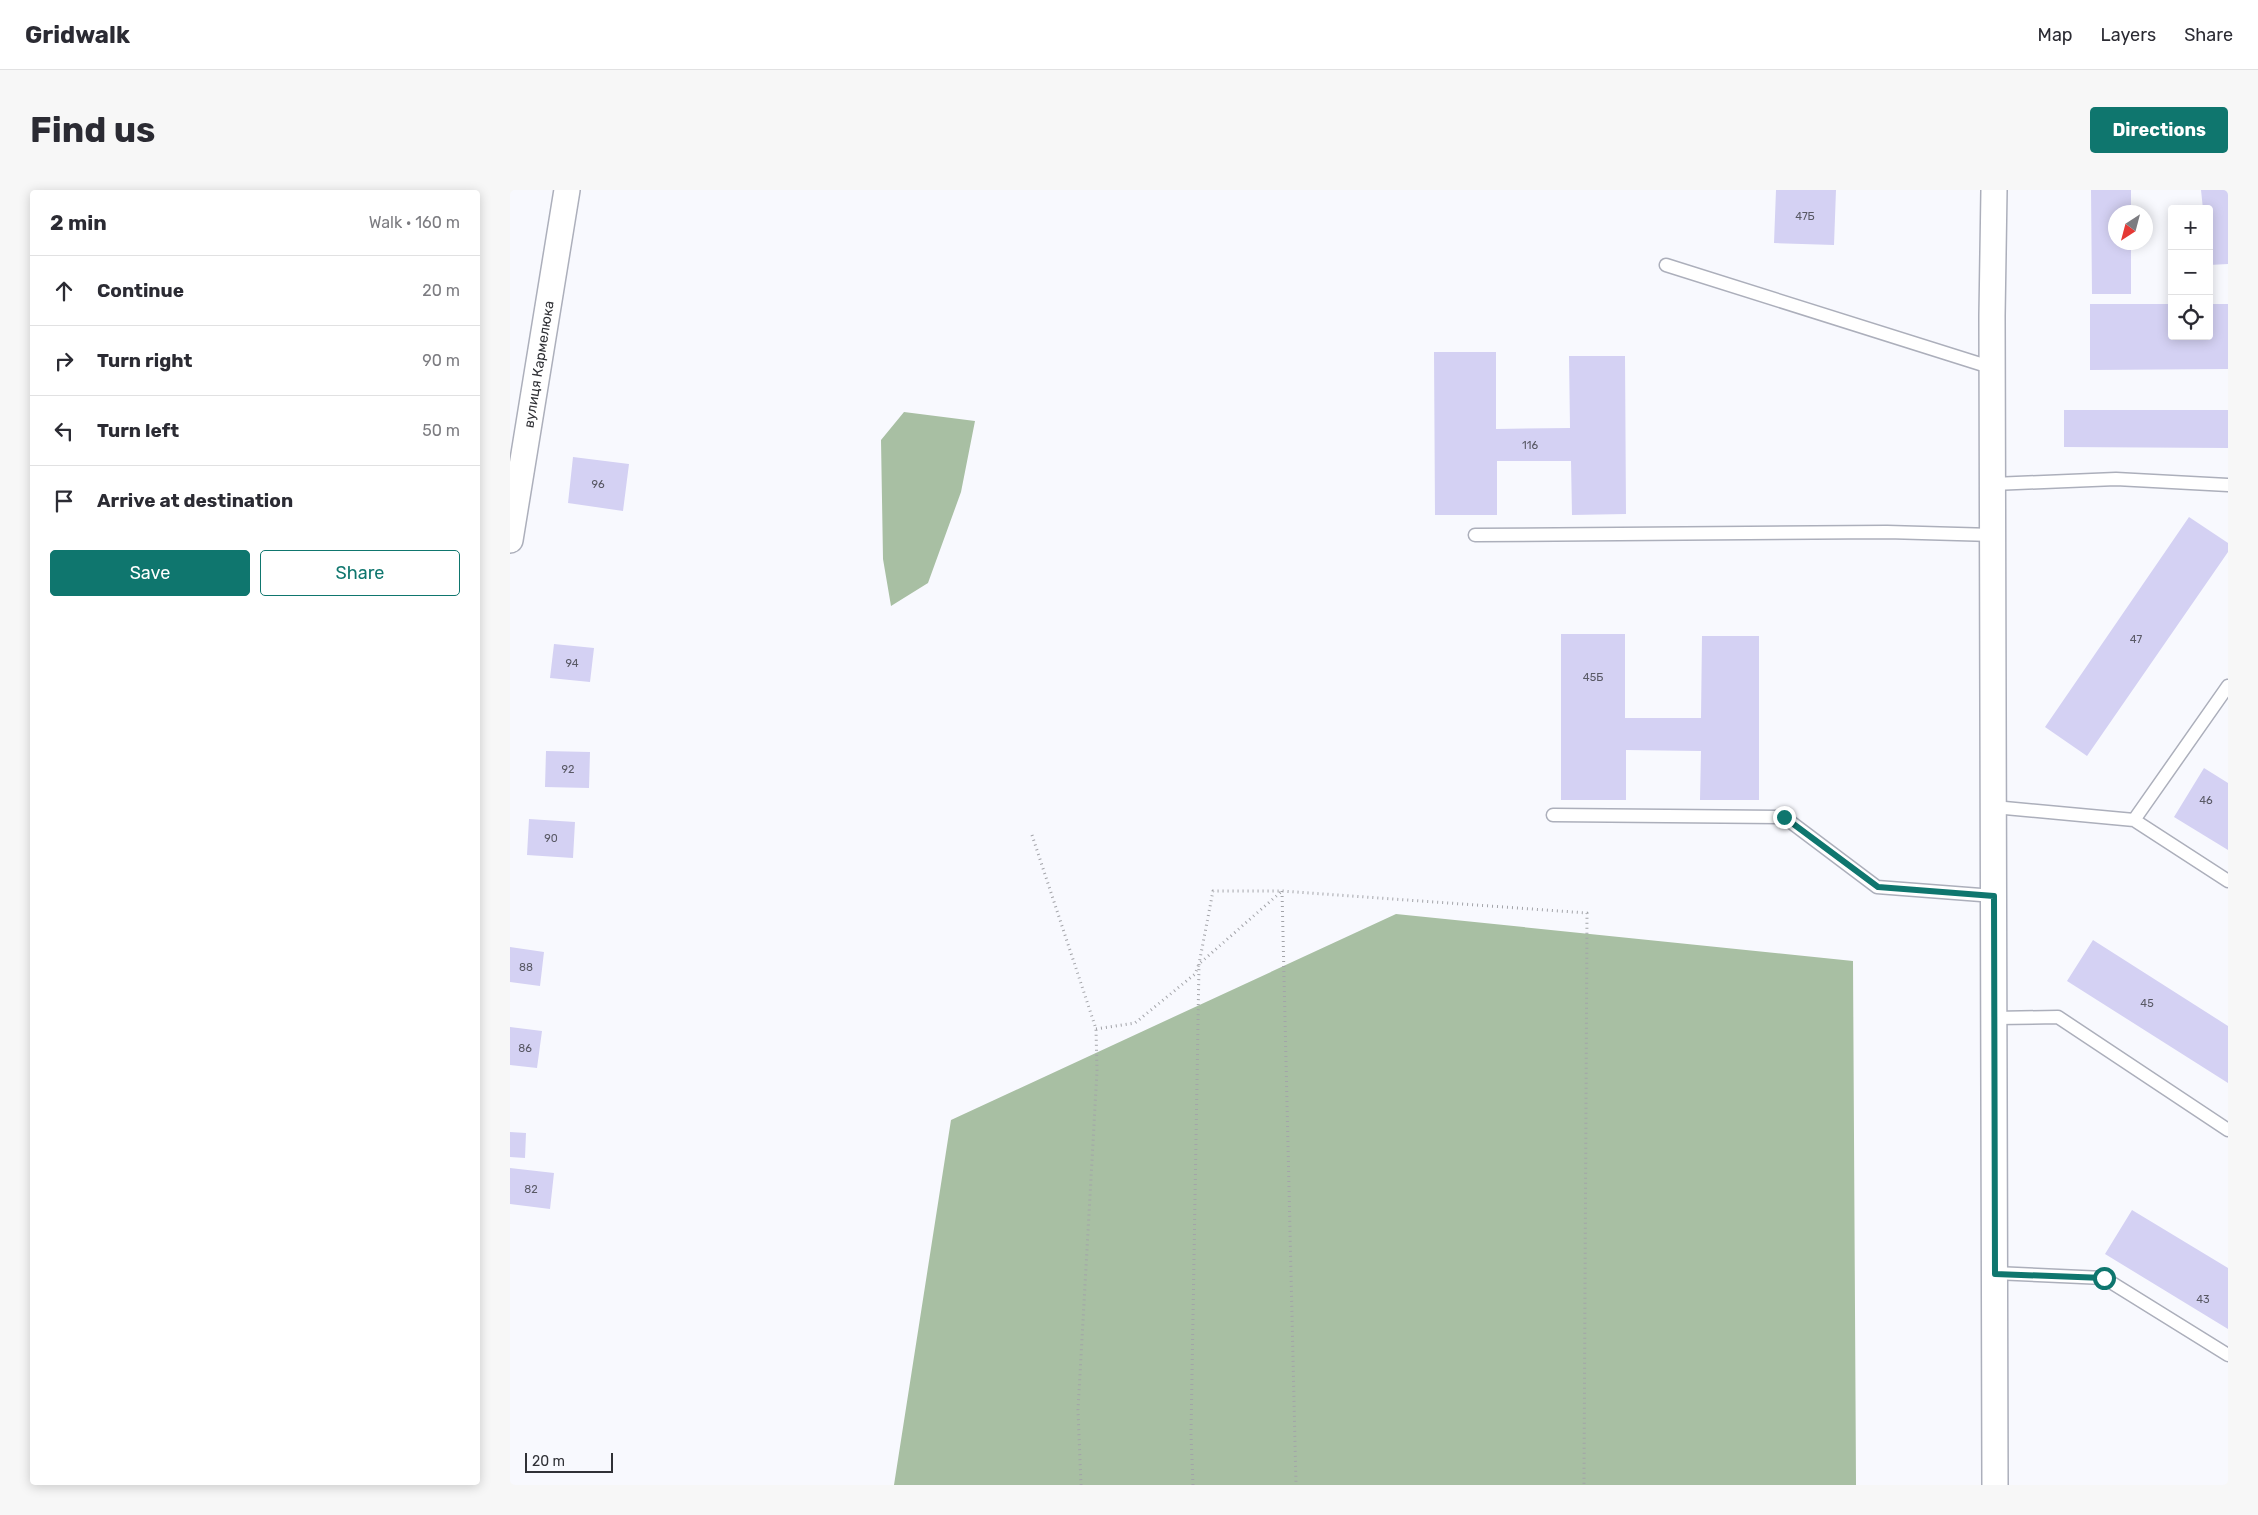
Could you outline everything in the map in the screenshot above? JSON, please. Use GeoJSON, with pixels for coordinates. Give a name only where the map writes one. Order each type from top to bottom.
{"type":"FeatureCollection","features":[{"type":"Feature","properties":{"kind":"street","name":"вулиця Кармелюка"},"geometry":{"type":"LineString","coordinates":[[510,540],[567,190]]}},
{"type":"Feature","properties":{"kind":"street"},"geometry":{"type":"LineString","coordinates":[[1994,190],[1995,1485]]}},
{"type":"Feature","properties":{"kind":"lane"},"geometry":{"type":"LineString","coordinates":[[1666,265],[1993,368]]}},
{"type":"Feature","properties":{"kind":"lane"},"geometry":{"type":"LineString","coordinates":[[1993,484],[2116,479],[2228,485]]}},
{"type":"Feature","properties":{"kind":"lane"},"geometry":{"type":"LineString","coordinates":[[1475,535],[1887,532],[1993,535]]}},
{"type":"Feature","properties":{"kind":"lane"},"geometry":{"type":"LineString","coordinates":[[2134,820],[2228,686]]}},
{"type":"Feature","properties":{"kind":"lane"},"geometry":{"type":"LineString","coordinates":[[1994,806],[2134,820],[2228,881]]}},
{"type":"Feature","properties":{"kind":"lane"},"geometry":{"type":"LineString","coordinates":[[1553,814],[1784,817],[1878,887],[1994,896]]}},
{"type":"Feature","properties":{"kind":"lane"},"geometry":{"type":"LineString","coordinates":[[1994,1018],[2058,1017],[2228,1130]]}},
{"type":"Feature","properties":{"kind":"lane"},"geometry":{"type":"LineString","coordinates":[[1995,1274],[2104,1278],[2228,1355]]}},
{"type":"Feature","properties":{"kind":"path"},"geometry":{"type":"LineString","coordinates":[[1032,835],[1096,1030],[1097,1071],[1078,1410],[1081,1485]]}},
{"type":"Feature","properties":{"kind":"path"},"geometry":{"type":"LineString","coordinates":[[1193,1485],[1190,1434],[1199,964],[1213,891],[1282,891],[1588,913],[1584,1485]]}},
{"type":"Feature","properties":{"kind":"path"},"geometry":{"type":"LineString","coordinates":[[1096,1030],[1135,1023],[1195,974],[1199,964],[1282,891]]}},
{"type":"Feature","properties":{"kind":"path"},"geometry":{"type":"LineString","coordinates":[[1282,891],[1296,1485]]}},
{"type":"Feature","properties":{"kind":"green space"},"geometry":{"type":"Polygon","coordinates":[[[904,412],[975,421],[961,492],[928,583],[891,606],[883,559],[881,440],[904,412]]]}},
{"type":"Feature","properties":{"kind":"green space"},"geometry":{"type":"Polygon","coordinates":[[[1396,914],[1853,961],[1856,1485],[894,1485],[951,1120],[1396,914]]]}},
{"type":"Feature","properties":{"kind":"building"},"geometry":{"type":"Polygon","coordinates":[[[1776,190],[1836,190],[1834,245],[1774,243],[1776,190]]]}},
{"type":"Feature","properties":{"kind":"building"},"geometry":{"type":"Polygon","coordinates":[[[2091,190],[2131,190],[2131,205],[2108,205],[2108,250],[2131,250],[2131,294],[2092,294],[2091,190]]]}},
{"type":"Feature","properties":{"kind":"building"},"geometry":{"type":"Polygon","coordinates":[[[2201,190],[2228,190],[2228,264],[2213,265],[2213,205],[2203,205],[2201,190]]]}},
{"type":"Feature","properties":{"kind":"building"},"geometry":{"type":"Polygon","coordinates":[[[2090,304],[2168,304],[2168,340],[2213,340],[2213,304],[2228,304],[2228,369],[2090,370],[2090,304]]]}},
{"type":"Feature","properties":{"kind":"building"},"geometry":{"type":"Polygon","coordinates":[[[1434,352],[1496,352],[1496,429],[1570,428],[1569,356],[1625,356],[1626,514],[1572,515],[1571,461],[1497,461],[1497,515],[1435,515],[1434,352]]]}},
{"type":"Feature","properties":{"kind":"building"},"geometry":{"type":"Polygon","coordinates":[[[2064,410],[2228,410],[2228,448],[2064,447],[2064,410]]]}},
{"type":"Feature","properties":{"kind":"building"},"geometry":{"type":"Polygon","coordinates":[[[573,457],[629,464],[623,511],[568,503],[573,457]]]}},
{"type":"Feature","properties":{"kind":"building"},"geometry":{"type":"Polygon","coordinates":[[[2189,517],[2228,543],[2228,552],[2087,756],[2045,727],[2189,517]]]}},
{"type":"Feature","properties":{"kind":"building"},"geometry":{"type":"Polygon","coordinates":[[[1561,634],[1625,634],[1625,718],[1701,718],[1702,636],[1759,636],[1759,800],[1700,800],[1701,751],[1626,750],[1626,800],[1561,800],[1561,634]]]}},
{"type":"Feature","properties":{"kind":"building"},"geometry":{"type":"Polygon","coordinates":[[[554,644],[594,648],[590,682],[550,678],[554,644]]]}},
{"type":"Feature","properties":{"kind":"building"},"geometry":{"type":"Polygon","coordinates":[[[546,751],[590,752],[589,788],[545,787],[546,751]]]}},
{"type":"Feature","properties":{"kind":"building"},"geometry":{"type":"Polygon","coordinates":[[[2204,768],[2228,783],[2228,850],[2174,817],[2204,768]]]}},
{"type":"Feature","properties":{"kind":"building"},"geometry":{"type":"Polygon","coordinates":[[[529,819],[575,822],[573,858],[527,855],[529,819]]]}},
{"type":"Feature","properties":{"kind":"building"},"geometry":{"type":"Polygon","coordinates":[[[2093,940],[2228,1026],[2228,1083],[2067,981],[2093,940]]]}},
{"type":"Feature","properties":{"kind":"building"},"geometry":{"type":"Polygon","coordinates":[[[510,947],[544,952],[540,986],[510,982],[510,947]]]}},
{"type":"Feature","properties":{"kind":"building"},"geometry":{"type":"Polygon","coordinates":[[[510,1027],[542,1031],[537,1068],[510,1065],[510,1027]]]}},
{"type":"Feature","properties":{"kind":"building"},"geometry":{"type":"Polygon","coordinates":[[[510,1132],[526,1133],[525,1158],[510,1157],[510,1132]]]}},
{"type":"Feature","properties":{"kind":"building"},"geometry":{"type":"Polygon","coordinates":[[[510,1168],[554,1173],[550,1209],[510,1204],[510,1168]]]}},
{"type":"Feature","properties":{"kind":"building"},"geometry":{"type":"Polygon","coordinates":[[[2132,1210],[2228,1268],[2228,1329],[2105,1254],[2132,1210]]]}},
{"type":"Feature","properties":{"kind":"route"},"geometry":{"type":"LineString","coordinates":[[1784,817],[1878,887],[1994,896],[1995,1274],[2104,1278]]}}]}
